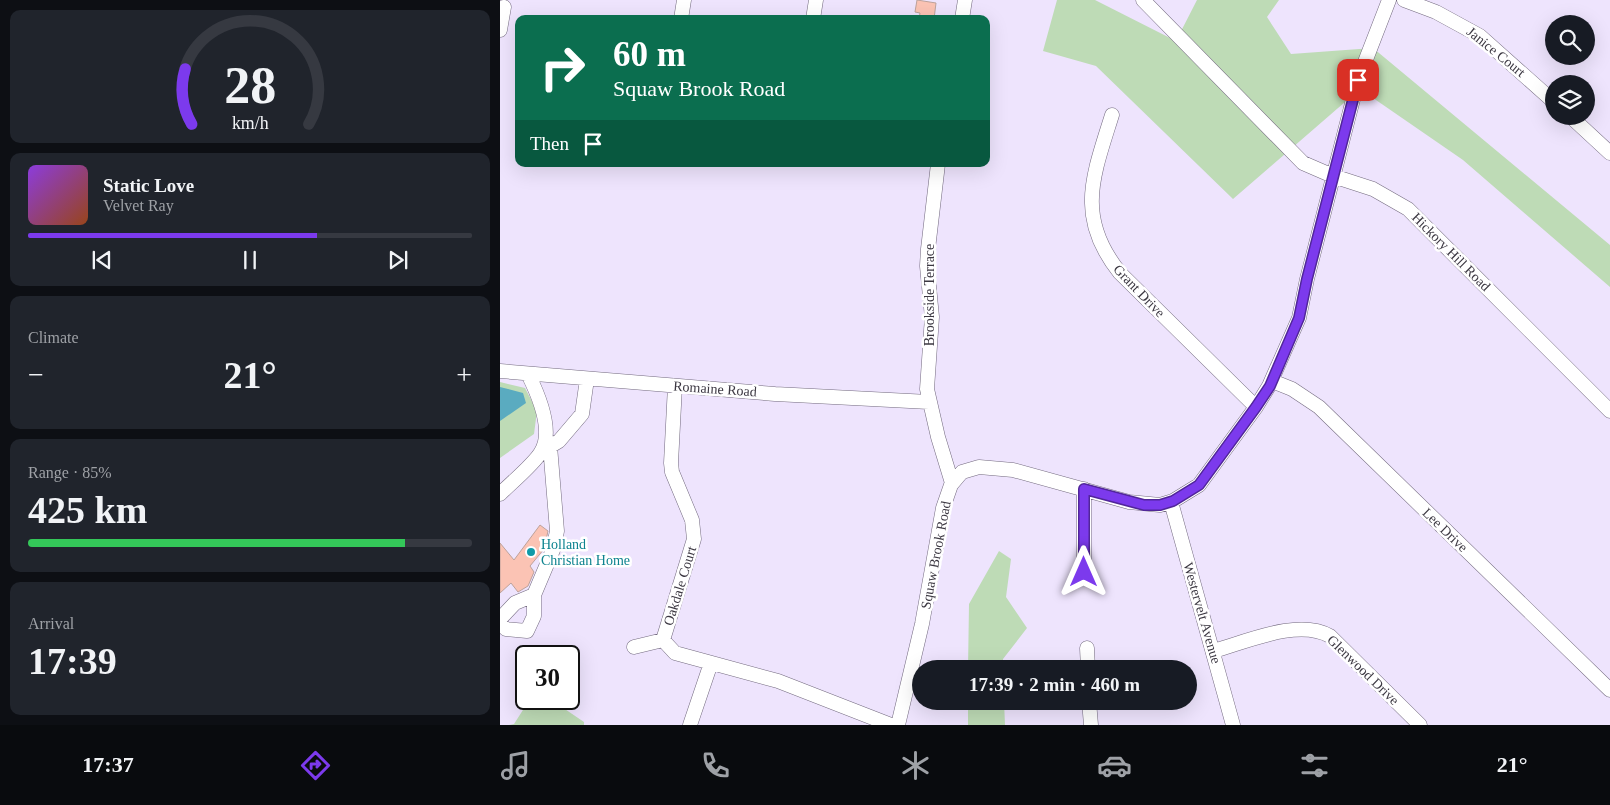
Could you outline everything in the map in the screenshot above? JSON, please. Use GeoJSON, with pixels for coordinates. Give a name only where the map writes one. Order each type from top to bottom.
{"type":"FeatureCollection","features":[{"type":"Feature","properties":{"kind":"street"},"geometry":{"type":"LineString","coordinates":[[682,15],[684,0]]}},
{"type":"Feature","properties":{"kind":"street"},"geometry":{"type":"LineString","coordinates":[[814,15],[816,0]]}},
{"type":"Feature","properties":{"kind":"street"},"geometry":{"type":"LineString","coordinates":[[963,15],[965,0]]}},
{"type":"Feature","properties":{"kind":"street","name":"Hickory Hill Road"},"geometry":{"type":"LineString","coordinates":[[1143,0],[1303,163],[1333,176],[1373,189],[1414,214],[1610,411]]}},
{"type":"Feature","properties":{"kind":"street","name":"Squaw Brook Road"},"geometry":{"type":"LineString","coordinates":[[898,725],[922,624],[943,508],[952,483],[962,472],[979,467],[1014,470],[1144,505],[1171,502],[1199,485],[1256,407],[1272,381],[1299,318],[1358,80],[1389,0]]}},
{"type":"Feature","properties":{"kind":"street","name":"Janice Court"},"geometry":{"type":"LineString","coordinates":[[1404,0],[1444,16],[1480,36],[1545,94]]}},
{"type":"Feature","properties":{"kind":"street"},"geometry":{"type":"LineString","coordinates":[[500,30],[505,6]]}},
{"type":"Feature","properties":{"kind":"street","name":"Grant Drive"},"geometry":{"type":"LineString","coordinates":[[1112,115],[1090,191],[1093,220],[1104,250],[1120,273],[1256,407]]}},
{"type":"Feature","properties":{"kind":"street"},"geometry":{"type":"LineString","coordinates":[[1580,125],[1610,153]]}},
{"type":"Feature","properties":{"kind":"street","name":"Brookside Terrace"},"geometry":{"type":"LineString","coordinates":[[938,167],[927,258],[932,317],[927,389],[952,483]]}},
{"type":"Feature","properties":{"kind":"street","name":"Romaine Road"},"geometry":{"type":"LineString","coordinates":[[500,371],[675,386],[930,402]]}},
{"type":"Feature","properties":{"kind":"street"},"geometry":{"type":"LineString","coordinates":[[500,624],[506,629],[527,631],[534,616],[534,595],[553,550],[557,531],[546,449],[542,401],[528,374]]}},
{"type":"Feature","properties":{"kind":"street"},"geometry":{"type":"LineString","coordinates":[[500,494],[546,449],[559,441],[582,414],[587,379]]}},
{"type":"Feature","properties":{"kind":"street","name":"Lee Drive"},"geometry":{"type":"LineString","coordinates":[[1272,381],[1292,389],[1319,407],[1610,690]]}},
{"type":"Feature","properties":{"kind":"street","name":"Oakdale Court"},"geometry":{"type":"LineString","coordinates":[[663,640],[694,539],[695,528],[672,472],[675,386]]}},
{"type":"Feature","properties":{"kind":"street"},"geometry":{"type":"LineString","coordinates":[[1084,489],[1084,572]]}},
{"type":"Feature","properties":{"kind":"street","name":"Westervelt Avenue"},"geometry":{"type":"LineString","coordinates":[[1171,502],[1233,725]]}},
{"type":"Feature","properties":{"kind":"street"},"geometry":{"type":"LineString","coordinates":[[500,618],[515,603],[534,595]]}},
{"type":"Feature","properties":{"kind":"street","name":"Glenwood Drive"},"geometry":{"type":"LineString","coordinates":[[1213,651],[1289,630],[1312,629],[1321,631],[1330,636],[1420,725]]}},
{"type":"Feature","properties":{"kind":"street","name":"Oakdale Court"},"geometry":{"type":"LineString","coordinates":[[634,647],[663,640]]}},
{"type":"Feature","properties":{"kind":"street","name":"Oakdale Court"},"geometry":{"type":"LineString","coordinates":[[663,640],[675,653],[778,681],[892,725]]}},
{"type":"Feature","properties":{"kind":"street"},"geometry":{"type":"LineString","coordinates":[[1087,648],[1088,660]]}},
{"type":"Feature","properties":{"kind":"street"},"geometry":{"type":"LineString","coordinates":[[690,725],[711,662]]}},
{"type":"Feature","properties":{"kind":"street"},"geometry":{"type":"LineString","coordinates":[[1090,710],[1091,725]]}},
{"type":"Feature","properties":{"kind":"green space"},"geometry":{"type":"Polygon","coordinates":[[[1057,0],[1095,0],[1176,41],[1197,0],[1279,0],[1267,17],[1291,54],[1373,48],[1610,245],[1610,287],[1463,160],[1360,89],[1233,199],[1096,66],[1043,51],[1057,0]]]}},
{"type":"Feature","properties":{"kind":"green space"},"geometry":{"type":"Polygon","coordinates":[[[500,382],[525,388],[537,411],[534,434],[500,458],[500,382]]]}},
{"type":"Feature","properties":{"kind":"green space"},"geometry":{"type":"Polygon","coordinates":[[[999,551],[1011,559],[1006,597],[1027,628],[1003,660],[968,660],[969,604],[999,551]]]}},
{"type":"Feature","properties":{"kind":"green space"},"geometry":{"type":"Polygon","coordinates":[[[523,710],[566,710],[584,722],[584,725],[509,725],[514,724],[523,710]]]}},
{"type":"Feature","properties":{"kind":"green space"},"geometry":{"type":"Polygon","coordinates":[[[968,710],[1004,710],[1005,725],[968,725],[968,710]]]}},
{"type":"Feature","properties":{"kind":"water"},"geometry":{"type":"Polygon","coordinates":[[[500,387],[523,393],[526,403],[500,421],[500,387]]]}},
{"type":"Feature","properties":{"kind":"building"},"geometry":{"type":"Polygon","coordinates":[[[917,0],[936,3],[934,15],[920,15],[920,13],[915,12],[917,0]]]}},
{"type":"Feature","properties":{"kind":"building","name":"Holland Christian Home"},"geometry":{"type":"Polygon","coordinates":[[[540,525],[548,531],[544,549],[530,566],[534,572],[528,586],[518,592],[511,583],[500,593],[500,543],[514,560],[540,525]]]}},
{"type":"Feature","properties":{"kind":"place","name":"Holland Christian Home"},"geometry":{"type":"Point","coordinates":[531,552]}},
{"type":"Feature","properties":{"kind":"route"},"geometry":{"type":"LineString","coordinates":[[1084,572],[1084,489],[1144,505],[1160,505],[1187,494],[1199,485],[1212,470],[1270,386],[1302,310],[1307,279],[1358,80]]}}]}
